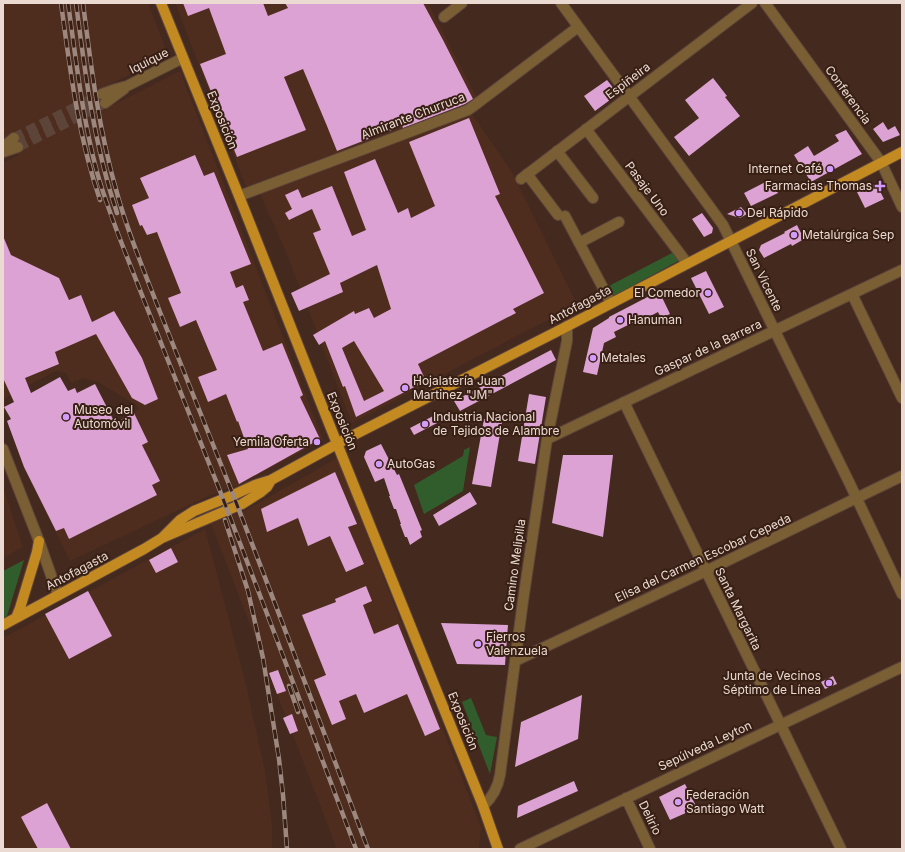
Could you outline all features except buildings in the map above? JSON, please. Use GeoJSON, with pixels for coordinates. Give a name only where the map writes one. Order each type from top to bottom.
{"type":"FeatureCollection","features":[{"type":"Feature","properties":{"kind":"main road","name":"Exposición"},"geometry":{"type":"LineString","coordinates":[[161,3],[483,806],[498,849]]}},
{"type":"Feature","properties":{"kind":"main road","name":"Antofagasta"},"geometry":{"type":"LineString","coordinates":[[3,625],[162,538],[242,504],[262,492],[271,480],[337,444],[568,326],[730,240],[902,152]]}},
{"type":"Feature","properties":{"kind":"main road"},"geometry":{"type":"LineString","coordinates":[[16,618],[38,552],[39,541]]}},
{"type":"Feature","properties":{"kind":"street"},"geometry":{"type":"LineString","coordinates":[[444,17],[462,3]]}},
{"type":"Feature","properties":{"kind":"street","name":"San Vicente"},"geometry":{"type":"LineString","coordinates":[[561,3],[719,220],[857,498],[902,594]]}},
{"type":"Feature","properties":{"kind":"street","name":"Espiñeira"},"geometry":{"type":"LineString","coordinates":[[579,243],[561,215],[524,177],[752,3]]}},
{"type":"Feature","properties":{"kind":"street","name":"Conferencia"},"geometry":{"type":"LineString","coordinates":[[765,3],[881,162],[902,207]]}},
{"type":"Feature","properties":{"kind":"street","name":"Almirante Churruca"},"geometry":{"type":"LineString","coordinates":[[239,196],[468,110],[578,27]]}},
{"type":"Feature","properties":{"kind":"street","name":"Iquique"},"geometry":{"type":"LineString","coordinates":[[104,99],[116,96],[127,86],[183,58]]}},
{"type":"Feature","properties":{"kind":"street","name":"Pasaje Uno"},"geometry":{"type":"LineString","coordinates":[[586,129],[687,264]]}},
{"type":"Feature","properties":{"kind":"street"},"geometry":{"type":"LineString","coordinates":[[3,147],[16,143],[3,152]]}},
{"type":"Feature","properties":{"kind":"street"},"geometry":{"type":"LineString","coordinates":[[557,152],[593,198]]}},
{"type":"Feature","properties":{"kind":"street"},"geometry":{"type":"LineString","coordinates":[[611,303],[579,243],[619,222]]}},
{"type":"Feature","properties":{"kind":"street","name":"Gaspar de la Barrera"},"geometry":{"type":"LineString","coordinates":[[547,439],[902,270]]}},
{"type":"Feature","properties":{"kind":"street"},"geometry":{"type":"LineString","coordinates":[[852,294],[902,398]]}},
{"type":"Feature","properties":{"kind":"street","name":"Camino Melipilla"},"geometry":{"type":"LineString","coordinates":[[483,806],[494,794],[499,781],[514,661],[547,439],[567,341],[568,326]]}},
{"type":"Feature","properties":{"kind":"street","name":"Santa Margarita"},"geometry":{"type":"LineString","coordinates":[[624,402],[840,849]]}},
{"type":"Feature","properties":{"kind":"street"},"geometry":{"type":"LineString","coordinates":[[3,449],[39,541],[58,595]]}},
{"type":"Feature","properties":{"kind":"street","name":"Elisa del Carmen Escobar Cepeda"},"geometry":{"type":"LineString","coordinates":[[514,661],[706,571],[902,476]]}},
{"type":"Feature","properties":{"kind":"street","name":"Sepúlveda Leyton"},"geometry":{"type":"LineString","coordinates":[[520,849],[902,667]]}},
{"type":"Feature","properties":{"kind":"street","name":"Delirio"},"geometry":{"type":"LineString","coordinates":[[626,798],[650,849]]}},
{"type":"Feature","properties":{"kind":"shaded area"},"geometry":{"type":"Polygon","coordinates":[[[3,3],[148,3],[168,55],[101,89],[105,109],[180,71],[323,440],[237,486],[230,487],[202,499],[70,561],[24,468],[138,410],[136,405],[98,382],[83,378],[71,383],[66,373],[56,371],[3,399],[3,163],[19,155],[11,143],[3,147],[3,3]]]}},
{"type":"Feature","properties":{"kind":"shaded area"},"geometry":{"type":"Polygon","coordinates":[[[175,3],[428,3],[478,100],[246,187],[175,3]]]}},
{"type":"Feature","properties":{"kind":"shaded area"},"geometry":{"type":"Polygon","coordinates":[[[472,114],[512,172],[578,306],[536,326],[352,423],[286,252],[260,194],[472,114]]]}},
{"type":"Feature","properties":{"kind":"shaded area"},"geometry":{"type":"Polygon","coordinates":[[[337,458],[481,827],[479,849],[337,849],[211,524],[244,511],[337,458]]]}},
{"type":"Feature","properties":{"kind":"shaded area"},"geometry":{"type":"Polygon","coordinates":[[[3,487],[23,547],[3,558],[3,487]]]}},
{"type":"Feature","properties":{"kind":"shaded area"},"geometry":{"type":"Polygon","coordinates":[[[205,529],[245,680],[265,771],[272,824],[272,849],[3,849],[3,638],[205,529]]]}},
{"type":"Feature","properties":{"kind":"green space"},"geometry":{"type":"Polygon","coordinates":[[[674,252],[680,260],[610,298],[605,288],[674,252]]]}},
{"type":"Feature","properties":{"kind":"green space"},"geometry":{"type":"Polygon","coordinates":[[[470,447],[463,491],[424,514],[414,485],[463,456],[464,450],[470,447]]]}},
{"type":"Feature","properties":{"kind":"green space"},"geometry":{"type":"Polygon","coordinates":[[[24,560],[7,616],[3,619],[3,571],[24,560]]]}},
{"type":"Feature","properties":{"kind":"green space"},"geometry":{"type":"Polygon","coordinates":[[[471,698],[486,735],[497,737],[490,774],[462,702],[471,698]]]}},
{"type":"Feature","properties":{"kind":"tunnel"},"geometry":{"type":"LineString","coordinates":[[14,138],[102,94]]}},
{"type":"Feature","properties":{"kind":"tunnel"},"geometry":{"type":"LineString","coordinates":[[18,147],[105,103]]}},
{"type":"Feature","properties":{"kind":"railway"},"geometry":{"type":"LineString","coordinates":[[61,3],[71,77],[80,127],[92,176],[100,200]]}},
{"type":"Feature","properties":{"kind":"railway"},"geometry":{"type":"LineString","coordinates":[[68,3],[87,130],[106,202],[220,491],[356,849]]}},
{"type":"Feature","properties":{"kind":"railway"},"geometry":{"type":"LineString","coordinates":[[76,3],[96,135],[117,213]]}},
{"type":"Feature","properties":{"kind":"railway"},"geometry":{"type":"LineString","coordinates":[[83,3],[100,123],[126,223],[248,532],[368,849]]}},
{"type":"Feature","properties":{"kind":"railway"},"geometry":{"type":"LineString","coordinates":[[225,520],[248,591],[263,658],[279,759],[287,849]]}},
{"type":"Feature","properties":{"kind":"railway"},"geometry":{"type":"LineString","coordinates":[[289,686],[298,712]]}},
{"type":"Feature","properties":{"kind":"place","name":"Internet Café"},"geometry":{"type":"Point","coordinates":[830,169]}},
{"type":"Feature","properties":{"kind":"place","name":"Farmacias Thomas"},"geometry":{"type":"Point","coordinates":[880,186]}},
{"type":"Feature","properties":{"kind":"place","name":"Del Rápido"},"geometry":{"type":"Point","coordinates":[739,213]}},
{"type":"Feature","properties":{"kind":"place","name":"Metalúrgica Sep"},"geometry":{"type":"Point","coordinates":[794,235]}},
{"type":"Feature","properties":{"kind":"place","name":"El Comedor"},"geometry":{"type":"Point","coordinates":[708,293]}},
{"type":"Feature","properties":{"kind":"place","name":"Hanuman"},"geometry":{"type":"Point","coordinates":[620,320]}},
{"type":"Feature","properties":{"kind":"place","name":"Metales"},"geometry":{"type":"Point","coordinates":[593,358]}},
{"type":"Feature","properties":{"kind":"place","name":"Hojalatería Juan Martinez \"JM\""},"geometry":{"type":"Point","coordinates":[405,388]}},
{"type":"Feature","properties":{"kind":"place","name":"Museo del Automóvil"},"geometry":{"type":"Point","coordinates":[66,417]}},
{"type":"Feature","properties":{"kind":"place","name":"Industria Nacional de Tejidos de Alambre"},"geometry":{"type":"Point","coordinates":[425,424]}},
{"type":"Feature","properties":{"kind":"place","name":"Yemila Oferta"},"geometry":{"type":"Point","coordinates":[317,442]}},
{"type":"Feature","properties":{"kind":"place","name":"AutoGas"},"geometry":{"type":"Point","coordinates":[379,464]}},
{"type":"Feature","properties":{"kind":"place","name":"Fierros Valenzuela"},"geometry":{"type":"Point","coordinates":[478,644]}},
{"type":"Feature","properties":{"kind":"place","name":"Junta de Vecinos Séptimo de Línea"},"geometry":{"type":"Point","coordinates":[829,683]}},
{"type":"Feature","properties":{"kind":"place","name":"Federación Santiago Watt"},"geometry":{"type":"Point","coordinates":[678,802]}}]}
